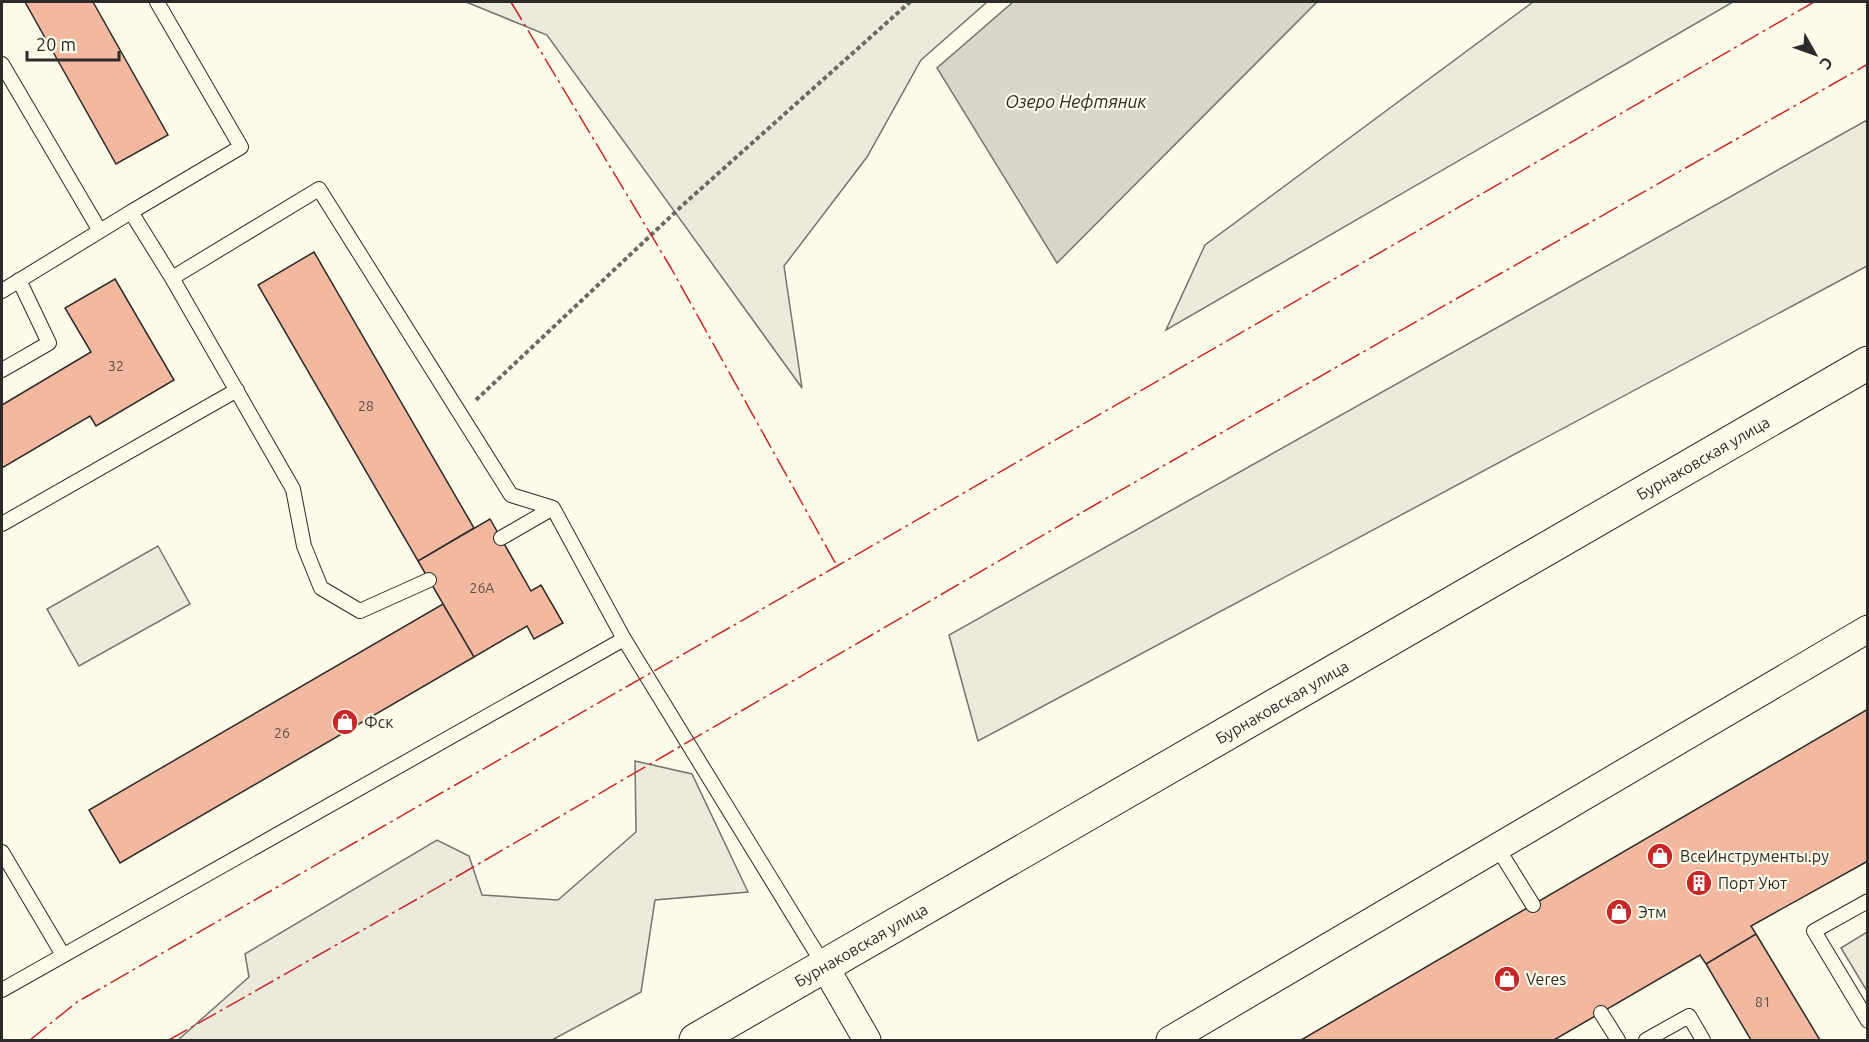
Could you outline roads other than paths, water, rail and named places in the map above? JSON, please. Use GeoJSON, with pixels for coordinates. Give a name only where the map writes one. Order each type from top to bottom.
{"type":"FeatureCollection","features":[{"type":"Feature","properties":{"kind":"main road","name":"Бурнаковская улица"},"geometry":{"type":"LineString","coordinates":[[696,1041],[1868,363]]}},
{"type":"Feature","properties":{"kind":"street"},"geometry":{"type":"LineString","coordinates":[[1170,1041],[1868,629]]}},
{"type":"Feature","properties":{"kind":"street"},"geometry":{"type":"LineString","coordinates":[[825,967],[867,1041]]}},
{"type":"Feature","properties":{"kind":"lane"},"geometry":{"type":"LineString","coordinates":[[2,291],[241,147],[157,2]]}},
{"type":"Feature","properties":{"kind":"lane"},"geometry":{"type":"LineString","coordinates":[[2,64],[100,231]]}},
{"type":"Feature","properties":{"kind":"lane"},"geometry":{"type":"LineString","coordinates":[[172,278],[319,189],[511,495],[553,508],[624,639],[825,967]]}},
{"type":"Feature","properties":{"kind":"lane"},"geometry":{"type":"LineString","coordinates":[[131,212],[172,278],[293,489],[304,546],[321,588],[360,611],[429,580]]}},
{"type":"Feature","properties":{"kind":"lane"},"geometry":{"type":"LineString","coordinates":[[2,370],[49,343],[19,280]]}},
{"type":"Feature","properties":{"kind":"lane"},"geometry":{"type":"LineString","coordinates":[[2,524],[237,390]]}},
{"type":"Feature","properties":{"kind":"lane"},"geometry":{"type":"LineString","coordinates":[[501,538],[553,508]]}},
{"type":"Feature","properties":{"kind":"lane"},"geometry":{"type":"LineString","coordinates":[[2,990],[624,639]]}},
{"type":"Feature","properties":{"kind":"lane"},"geometry":{"type":"LineString","coordinates":[[1497,847],[1533,905]]}},
{"type":"Feature","properties":{"kind":"lane"},"geometry":{"type":"LineString","coordinates":[[2,852],[63,955]]}},
{"type":"Feature","properties":{"kind":"lane"},"geometry":{"type":"LineString","coordinates":[[1868,901],[1814,932],[1868,1021]]}},
{"type":"Feature","properties":{"kind":"lane"},"geometry":{"type":"LineString","coordinates":[[1601,1013],[1618,1041]]}},
{"type":"Feature","properties":{"kind":"lane"},"geometry":{"type":"LineString","coordinates":[[1646,1041],[1689,1016],[1703,1041]]}},
{"type":"Feature","properties":{"kind":"water","name":"Озеро Нефтяник"},"geometry":{"type":"Polygon","coordinates":[[[1013,2],[1317,2],[1057,263],[937,68],[1013,2]]]}},
{"type":"Feature","properties":{"kind":"place","name":"Фск"},"geometry":{"type":"Point","coordinates":[345,722]}},
{"type":"Feature","properties":{"kind":"place","name":"ВсеИнструменты.ру"},"geometry":{"type":"Point","coordinates":[1660,856]}},
{"type":"Feature","properties":{"kind":"place","name":"Порт Уют"},"geometry":{"type":"Point","coordinates":[1699,883]}},
{"type":"Feature","properties":{"kind":"place","name":"Этм"},"geometry":{"type":"Point","coordinates":[1619,912]}},
{"type":"Feature","properties":{"kind":"place","name":"Veres"},"geometry":{"type":"Point","coordinates":[1507,979]}}]}
